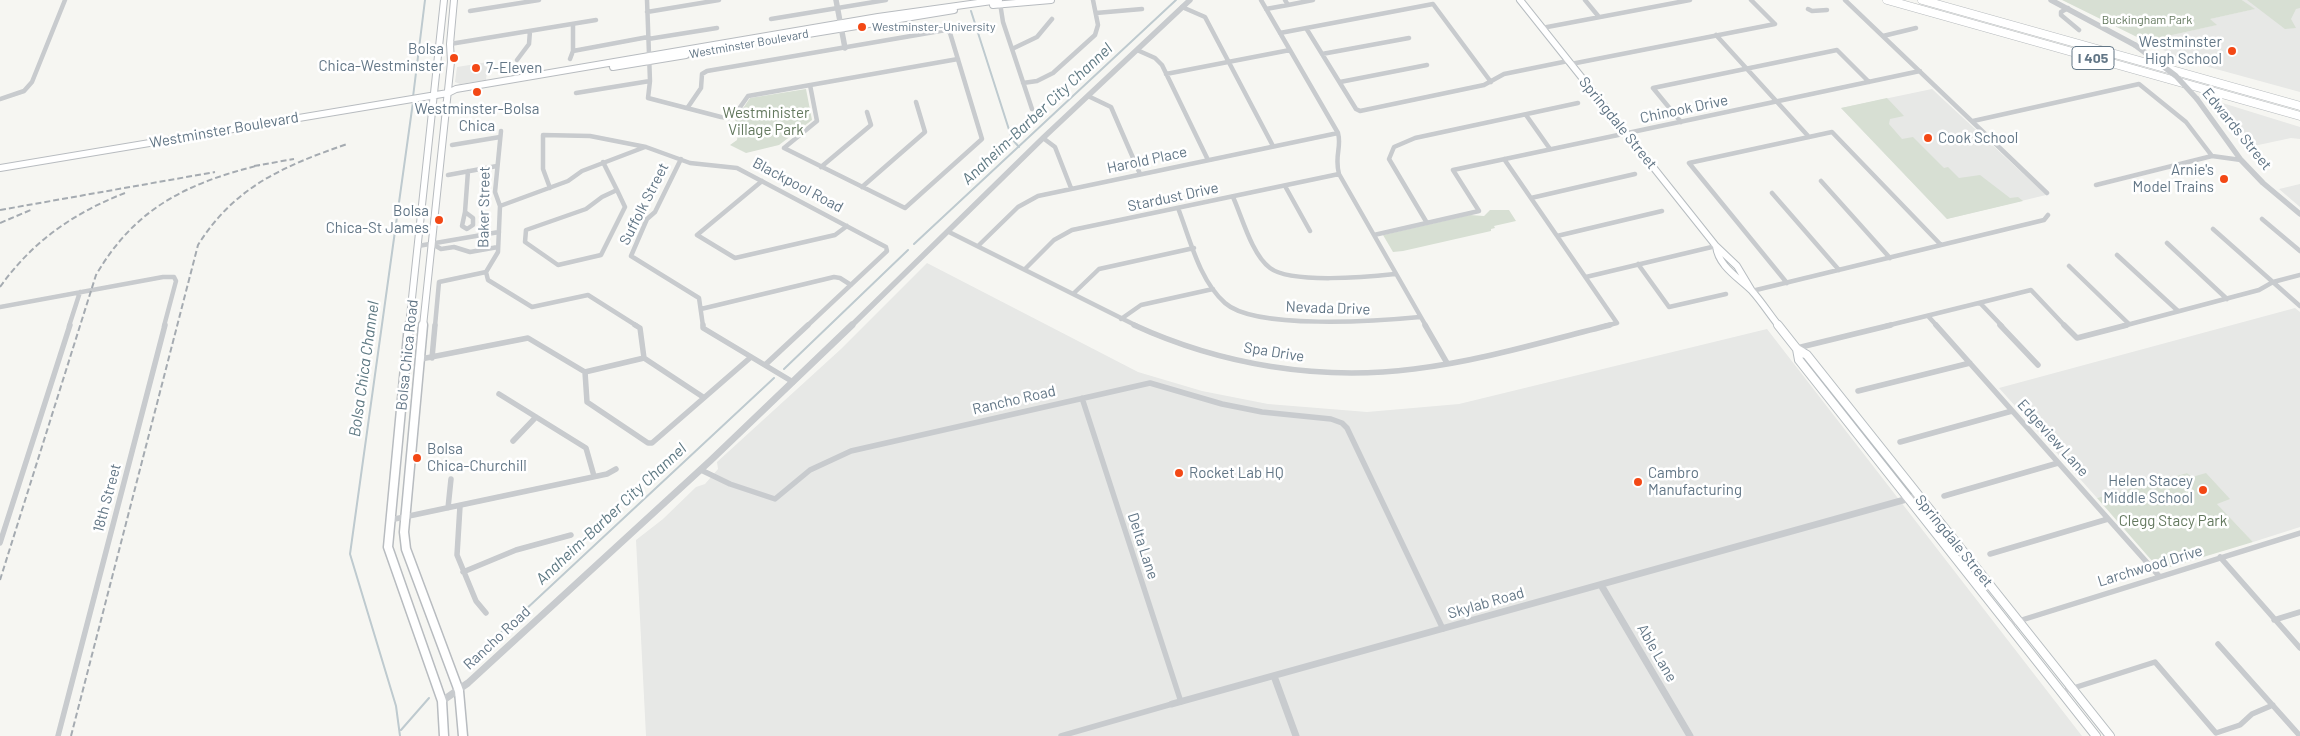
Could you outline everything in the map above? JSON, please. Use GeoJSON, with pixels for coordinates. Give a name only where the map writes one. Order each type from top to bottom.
{"type":"FeatureCollection","features":[{"type":"Feature","properties":{"kind":"highway","name":"I 405"},"geometry":{"type":"LineString","coordinates":[[1887,0],[2300,116]]}},
{"type":"Feature","properties":{"kind":"highway"},"geometry":{"type":"LineString","coordinates":[[1902,0],[2300,112]]}},
{"type":"Feature","properties":{"kind":"highway"},"geometry":{"type":"LineString","coordinates":[[1922,0],[2300,106]]}},
{"type":"Feature","properties":{"kind":"highway","name":"I 405"},"geometry":{"type":"LineString","coordinates":[[1936,0],[2300,101]]}},
{"type":"Feature","properties":{"kind":"main road","name":"Bolsa Chica Road"},"geometry":{"type":"LineString","coordinates":[[444,0],[436,95],[426,158],[408,353],[389,520],[388,547],[442,702],[444,736]]}},
{"type":"Feature","properties":{"kind":"main road","name":"Bolsa Chica Road"},"geometry":{"type":"LineString","coordinates":[[454,0],[450,44],[451,62],[404,517],[406,549],[459,692],[464,736]]}},
{"type":"Feature","properties":{"kind":"main road","name":"Westminster Boulevard"},"geometry":{"type":"LineString","coordinates":[[0,168],[423,97],[448,93],[456,94],[953,5],[1051,0]]}},
{"type":"Feature","properties":{"kind":"main road","name":"Springdale Street"},"geometry":{"type":"LineString","coordinates":[[1520,0],[1716,246],[1717,254],[1737,279],[1752,291],[1797,349],[1807,355],[2110,736]]}},
{"type":"Feature","properties":{"kind":"main road","name":"Springdale Street"},"geometry":{"type":"LineString","coordinates":[[1797,349],[1799,360],[2096,736]]}},
{"type":"Feature","properties":{"kind":"main road"},"geometry":{"type":"LineString","coordinates":[[408,353],[421,359]]}},
{"type":"Feature","properties":{"kind":"main road"},"geometry":{"type":"LineString","coordinates":[[405,380],[410,377],[411,365],[421,359]]}},
{"type":"Feature","properties":{"kind":"main road"},"geometry":{"type":"LineString","coordinates":[[1807,369],[1816,373],[1820,372]]}},
{"type":"Feature","properties":{"kind":"street"},"geometry":{"type":"LineString","coordinates":[[0,99],[24,91],[32,82],[65,0]]}},
{"type":"Feature","properties":{"kind":"street"},"geometry":{"type":"LineString","coordinates":[[470,11],[539,0]]}},
{"type":"Feature","properties":{"kind":"street"},"geometry":{"type":"LineString","coordinates":[[647,0],[649,99],[729,118],[736,113],[748,96],[958,59]]}},
{"type":"Feature","properties":{"kind":"street"},"geometry":{"type":"LineString","coordinates":[[647,12],[719,0]]}},
{"type":"Feature","properties":{"kind":"street"},"geometry":{"type":"LineString","coordinates":[[836,0],[845,48]]}},
{"type":"Feature","properties":{"kind":"street"},"geometry":{"type":"LineString","coordinates":[[770,19],[886,0]]}},
{"type":"Feature","properties":{"kind":"street"},"geometry":{"type":"LineString","coordinates":[[1023,83],[1038,81],[1053,73],[1095,36],[1098,25],[1093,0]]}},
{"type":"Feature","properties":{"kind":"street","name":"Rancho Road"},"geometry":{"type":"LineString","coordinates":[[442,702],[459,692],[701,470],[1044,138],[1190,0]]}},
{"type":"Feature","properties":{"kind":"street"},"geometry":{"type":"LineString","coordinates":[[1261,0],[1338,133],[1340,148],[1336,160],[1339,174],[1447,363]]}},
{"type":"Feature","properties":{"kind":"street"},"geometry":{"type":"LineString","coordinates":[[1266,9],[1287,2],[1313,0]]}},
{"type":"Feature","properties":{"kind":"street"},"geometry":{"type":"LineString","coordinates":[[1585,0],[1599,17]]}},
{"type":"Feature","properties":{"kind":"street"},"geometry":{"type":"LineString","coordinates":[[1542,28],[1690,0]]}},
{"type":"Feature","properties":{"kind":"street"},"geometry":{"type":"LineString","coordinates":[[1306,28],[1358,110],[1484,85],[1504,74],[1774,24],[1751,0]]}},
{"type":"Feature","properties":{"kind":"street"},"geometry":{"type":"LineString","coordinates":[[1845,0],[2047,193]]}},
{"type":"Feature","properties":{"kind":"street","name":"Edwards Street"},"geometry":{"type":"LineString","coordinates":[[2052,0],[2135,45],[2176,76],[2197,99],[2242,160],[2263,183],[2300,214]]}},
{"type":"Feature","properties":{"kind":"street"},"geometry":{"type":"LineString","coordinates":[[1000,2],[1012,49],[1032,109]]}},
{"type":"Feature","properties":{"kind":"street"},"geometry":{"type":"LineString","coordinates":[[1280,33],[1433,4],[1491,82]]}},
{"type":"Feature","properties":{"kind":"street"},"geometry":{"type":"LineString","coordinates":[[1182,7],[1204,17],[1273,146]]}},
{"type":"Feature","properties":{"kind":"street"},"geometry":{"type":"LineString","coordinates":[[2068,8],[2061,12],[2060,15],[2079,30]]}},
{"type":"Feature","properties":{"kind":"street"},"geometry":{"type":"LineString","coordinates":[[1096,14],[1142,9]]}},
{"type":"Feature","properties":{"kind":"street"},"geometry":{"type":"LineString","coordinates":[[1808,9],[1812,11],[1827,10]]}},
{"type":"Feature","properties":{"kind":"street"},"geometry":{"type":"LineString","coordinates":[[1012,49],[1037,37],[1052,19]]}},
{"type":"Feature","properties":{"kind":"street"},"geometry":{"type":"LineString","coordinates":[[450,44],[596,20]]}},
{"type":"Feature","properties":{"kind":"street"},"geometry":{"type":"LineString","coordinates":[[570,59],[573,51],[573,24]]}},
{"type":"Feature","properties":{"kind":"street"},"geometry":{"type":"LineString","coordinates":[[573,51],[717,28]]}},
{"type":"Feature","properties":{"kind":"street"},"geometry":{"type":"LineString","coordinates":[[1883,36],[1916,28]]}},
{"type":"Feature","properties":{"kind":"street"},"geometry":{"type":"LineString","coordinates":[[517,60],[529,44],[530,31]]}},
{"type":"Feature","properties":{"kind":"street"},"geometry":{"type":"LineString","coordinates":[[688,107],[701,88],[703,72],[948,31],[982,139],[905,208],[784,148],[817,121],[810,85]]}},
{"type":"Feature","properties":{"kind":"street"},"geometry":{"type":"LineString","coordinates":[[1716,36],[1809,137]]}},
{"type":"Feature","properties":{"kind":"street"},"geometry":{"type":"LineString","coordinates":[[1322,54],[1409,38]]}},
{"type":"Feature","properties":{"kind":"street"},"geometry":{"type":"LineString","coordinates":[[480,39],[480,48]]}},
{"type":"Feature","properties":{"kind":"street"},"geometry":{"type":"LineString","coordinates":[[1137,50],[1155,58],[1166,74],[1208,160]]}},
{"type":"Feature","properties":{"kind":"street"},"geometry":{"type":"LineString","coordinates":[[1166,74],[1290,50]]}},
{"type":"Feature","properties":{"kind":"street"},"geometry":{"type":"LineString","coordinates":[[1681,122],[1652,88],[1837,50],[1869,82]]}},
{"type":"Feature","properties":{"kind":"street"},"geometry":{"type":"LineString","coordinates":[[1340,82],[1427,65]]}},
{"type":"Feature","properties":{"kind":"street","name":"Chinook Drive"},"geometry":{"type":"LineString","coordinates":[[1427,223],[1480,211],[1453,170],[1920,71]]}},
{"type":"Feature","properties":{"kind":"street"},"geometry":{"type":"LineString","coordinates":[[576,93],[650,81]]}},
{"type":"Feature","properties":{"kind":"street"},"geometry":{"type":"LineString","coordinates":[[1973,121],[2139,84],[2186,122],[2212,156]]}},
{"type":"Feature","properties":{"kind":"street"},"geometry":{"type":"LineString","coordinates":[[1088,96],[1111,107],[1140,174]]}},
{"type":"Feature","properties":{"kind":"street"},"geometry":{"type":"LineString","coordinates":[[862,187],[925,132],[916,102]]}},
{"type":"Feature","properties":{"kind":"street"},"geometry":{"type":"LineString","coordinates":[[1374,235],[1427,223],[1389,160],[1393,147],[1401,142],[1415,138],[1578,103]]}},
{"type":"Feature","properties":{"kind":"street"},"geometry":{"type":"LineString","coordinates":[[822,167],[871,125],[867,112]]}},
{"type":"Feature","properties":{"kind":"street"},"geometry":{"type":"LineString","coordinates":[[1526,115],[1550,149]]}},
{"type":"Feature","properties":{"kind":"street"},"geometry":{"type":"LineString","coordinates":[[1788,282],[1689,164],[1832,132],[1941,246]]}},
{"type":"Feature","properties":{"kind":"street","name":"Harold Place"},"geometry":{"type":"LineString","coordinates":[[978,246],[1024,203],[1038,196],[1338,133]]}},
{"type":"Feature","properties":{"kind":"street","name":"Baker Street"},"geometry":{"type":"LineString","coordinates":[[452,145],[500,134],[495,192],[500,206],[498,252],[486,272]]}},
{"type":"Feature","properties":{"kind":"street","name":"Blackpool Road"},"geometry":{"type":"LineString","coordinates":[[550,188],[542,169],[544,135],[590,136],[646,147],[690,163],[738,168],[887,249],[851,285]]}},
{"type":"Feature","properties":{"kind":"street"},"geometry":{"type":"LineString","coordinates":[[1044,138],[1055,147],[1071,188]]}},
{"type":"Feature","properties":{"kind":"street"},"geometry":{"type":"LineString","coordinates":[[500,206],[550,188],[603,162],[646,147]]}},
{"type":"Feature","properties":{"kind":"street"},"geometry":{"type":"LineString","coordinates":[[2096,184],[2212,156],[2242,160]]}},
{"type":"Feature","properties":{"kind":"street","name":"Suffolk Street"},"geometry":{"type":"LineString","coordinates":[[681,159],[655,212],[647,219],[631,256],[698,298],[703,328],[793,382]]}},
{"type":"Feature","properties":{"kind":"street"},"geometry":{"type":"LineString","coordinates":[[1504,159],[1586,277],[1716,246]]}},
{"type":"Feature","properties":{"kind":"street"},"geometry":{"type":"LineString","coordinates":[[603,162],[618,190],[625,207],[601,255],[558,265],[525,242],[526,230],[586,209],[602,197],[618,190]]}},
{"type":"Feature","properties":{"kind":"street"},"geometry":{"type":"LineString","coordinates":[[448,175],[497,166]]}},
{"type":"Feature","properties":{"kind":"street"},"geometry":{"type":"LineString","coordinates":[[465,212],[468,171]]}},
{"type":"Feature","properties":{"kind":"street","name":"Stardust Drive"},"geometry":{"type":"LineString","coordinates":[[1025,269],[1054,240],[1066,233],[1339,174]]}},
{"type":"Feature","properties":{"kind":"street"},"geometry":{"type":"LineString","coordinates":[[1531,198],[1634,174]]}},
{"type":"Feature","properties":{"kind":"street"},"geometry":{"type":"LineString","coordinates":[[762,181],[697,235],[734,258],[835,235],[847,226]]}},
{"type":"Feature","properties":{"kind":"street"},"geometry":{"type":"LineString","coordinates":[[1821,181],[1890,258]]}},
{"type":"Feature","properties":{"kind":"street"},"geometry":{"type":"LineString","coordinates":[[1286,186],[1310,231]]}},
{"type":"Feature","properties":{"kind":"street"},"geometry":{"type":"LineString","coordinates":[[1772,193],[1840,270]]}},
{"type":"Feature","properties":{"kind":"street"},"geometry":{"type":"LineString","coordinates":[[1233,197],[1260,255],[1272,270],[1290,274],[1369,278],[1395,274]]}},
{"type":"Feature","properties":{"kind":"street","name":"Nevada Drive"},"geometry":{"type":"LineString","coordinates":[[1178,208],[1213,289],[1225,304],[1245,313],[1298,322],[1365,323],[1420,317]]}},
{"type":"Feature","properties":{"kind":"street"},"geometry":{"type":"LineString","coordinates":[[1557,236],[1662,211]]}},
{"type":"Feature","properties":{"kind":"street"},"geometry":{"type":"LineString","coordinates":[[1752,291],[2044,220],[2048,215]]}},
{"type":"Feature","properties":{"kind":"street"},"geometry":{"type":"LineString","coordinates":[[2262,219],[2300,251]]}},
{"type":"Feature","properties":{"kind":"street"},"geometry":{"type":"LineString","coordinates":[[2213,229],[2300,306]]}},
{"type":"Feature","properties":{"kind":"street"},"geometry":{"type":"LineString","coordinates":[[418,246],[499,232]]}},
{"type":"Feature","properties":{"kind":"street","name":"Spa Drive"},"geometry":{"type":"LineString","coordinates":[[949,232],[1121,319],[1196,350],[1252,363],[1299,369],[1380,372],[1447,363],[1617,323],[1586,277]]}},
{"type":"Feature","properties":{"kind":"street"},"geometry":{"type":"LineString","coordinates":[[431,243],[441,249],[454,248],[470,252],[498,247]]}},
{"type":"Feature","properties":{"kind":"street"},"geometry":{"type":"LineString","coordinates":[[2167,243],[2227,298]]}},
{"type":"Feature","properties":{"kind":"street"},"geometry":{"type":"LineString","coordinates":[[1073,294],[1099,269],[1194,248]]}},
{"type":"Feature","properties":{"kind":"street"},"geometry":{"type":"LineString","coordinates":[[2117,255],[2178,311]]}},
{"type":"Feature","properties":{"kind":"street"},"geometry":{"type":"LineString","coordinates":[[1638,264],[1670,307],[1726,294]]}},
{"type":"Feature","properties":{"kind":"street"},"geometry":{"type":"LineString","coordinates":[[2069,266],[2128,324]]}},
{"type":"Feature","properties":{"kind":"street"},"geometry":{"type":"LineString","coordinates":[[432,358],[440,281],[486,272],[488,280],[532,307],[588,295],[640,328],[644,358]]}},
{"type":"Feature","properties":{"kind":"street"},"geometry":{"type":"LineString","coordinates":[[1797,349],[2031,290],[2077,338],[2259,290],[2273,282],[2300,275]]}},
{"type":"Feature","properties":{"kind":"street","name":"18th Street"},"geometry":{"type":"LineString","coordinates":[[58,736],[176,281],[174,277],[163,277],[80,292]]}},
{"type":"Feature","properties":{"kind":"street"},"geometry":{"type":"LineString","coordinates":[[700,310],[834,277],[840,278],[851,285],[765,365]]}},
{"type":"Feature","properties":{"kind":"street"},"geometry":{"type":"LineString","coordinates":[[1121,319],[1141,306],[1213,289]]}},
{"type":"Feature","properties":{"kind":"street"},"geometry":{"type":"LineString","coordinates":[[0,307],[80,292],[0,543]]}},
{"type":"Feature","properties":{"kind":"street"},"geometry":{"type":"LineString","coordinates":[[1980,303],[2038,365]]}},
{"type":"Feature","properties":{"kind":"street","name":"Edgeview Lane"},"geometry":{"type":"LineString","coordinates":[[1928,316],[2159,576]]}},
{"type":"Feature","properties":{"kind":"street"},"geometry":{"type":"LineString","coordinates":[[421,359],[528,338],[585,372],[644,358],[703,397]]}},
{"type":"Feature","properties":{"kind":"street"},"geometry":{"type":"LineString","coordinates":[[585,372],[587,402],[648,443],[652,443],[751,357]]}},
{"type":"Feature","properties":{"kind":"street"},"geometry":{"type":"LineString","coordinates":[[1858,391],[1970,363]]}},
{"type":"Feature","properties":{"kind":"street","name":"Rancho Road"},"geometry":{"type":"LineString","coordinates":[[701,470],[730,484],[775,499],[802,475],[836,456],[851,451],[1150,383],[1230,406],[1262,412],[1331,419],[1342,423],[1347,428],[1417,572],[1442,629]]}},
{"type":"Feature","properties":{"kind":"street"},"geometry":{"type":"LineString","coordinates":[[500,394],[586,448],[594,476]]}},
{"type":"Feature","properties":{"kind":"street","name":"Delta Lane"},"geometry":{"type":"LineString","coordinates":[[1082,398],[1180,702]]}},
{"type":"Feature","properties":{"kind":"street"},"geometry":{"type":"LineString","coordinates":[[1900,442],[2012,411]]}},
{"type":"Feature","properties":{"kind":"street"},"geometry":{"type":"LineString","coordinates":[[513,442],[536,417]]}},
{"type":"Feature","properties":{"kind":"street"},"geometry":{"type":"LineString","coordinates":[[1944,496],[2058,463]]}},
{"type":"Feature","properties":{"kind":"street"},"geometry":{"type":"LineString","coordinates":[[389,520],[594,476],[616,469]]}},
{"type":"Feature","properties":{"kind":"street"},"geometry":{"type":"LineString","coordinates":[[448,508],[451,478]]}},
{"type":"Feature","properties":{"kind":"street","name":"Skylab Road"},"geometry":{"type":"LineString","coordinates":[[1061,736],[1918,496]]}},
{"type":"Feature","properties":{"kind":"street"},"geometry":{"type":"LineString","coordinates":[[460,506],[457,555],[476,601],[486,613]]}},
{"type":"Feature","properties":{"kind":"street"},"geometry":{"type":"LineString","coordinates":[[1990,554],[2108,519]]}},
{"type":"Feature","properties":{"kind":"street","name":"Larchwood Drive"},"geometry":{"type":"LineString","coordinates":[[2009,624],[2300,533]]}},
{"type":"Feature","properties":{"kind":"street"},"geometry":{"type":"LineString","coordinates":[[463,572],[497,555],[519,547],[571,535]]}},
{"type":"Feature","properties":{"kind":"street"},"geometry":{"type":"LineString","coordinates":[[2220,557],[2300,648]]}},
{"type":"Feature","properties":{"kind":"street","name":"Able Lane"},"geometry":{"type":"LineString","coordinates":[[1601,585],[1690,736]]}},
{"type":"Feature","properties":{"kind":"street"},"geometry":{"type":"LineString","coordinates":[[2274,620],[2300,612]]}},
{"type":"Feature","properties":{"kind":"street"},"geometry":{"type":"LineString","coordinates":[[2218,644],[2300,736]]}},
{"type":"Feature","properties":{"kind":"street"},"geometry":{"type":"LineString","coordinates":[[2061,692],[2155,662],[2216,733],[2240,725],[2252,714],[2273,705]]}},
{"type":"Feature","properties":{"kind":"street"},"geometry":{"type":"LineString","coordinates":[[1274,676],[1296,736]]}},
{"type":"Feature","properties":{"kind":"shaded area","name":"Westminster High School"},"geometry":{"type":"Polygon","coordinates":[[[2242,0],[2300,0],[2300,92],[2183,60],[2145,41],[2216,25],[2209,19],[2254,9],[2242,0]]]}},
{"type":"Feature","properties":{"kind":"shaded area"},"geometry":{"type":"Polygon","coordinates":[[[488,62],[486,80],[460,84],[455,82],[457,67],[488,62]]]}},
{"type":"Feature","properties":{"kind":"shaded area","name":"Cook School"},"geometry":{"type":"Polygon","coordinates":[[[1932,89],[2046,195],[1947,219],[1841,108],[1932,89]]]}},
{"type":"Feature","properties":{"kind":"shaded area"},"geometry":{"type":"Polygon","coordinates":[[[2216,101],[2300,127],[2300,139],[2291,138],[2249,147],[2216,101]]]}},
{"type":"Feature","properties":{"kind":"shaded area"},"geometry":{"type":"Polygon","coordinates":[[[2300,184],[2300,207],[2279,189],[2300,184]]]}},
{"type":"Feature","properties":{"kind":"shaded area"},"geometry":{"type":"Polygon","coordinates":[[[927,263],[1138,372],[1202,391],[1268,404],[1367,412],[1459,404],[1767,329],[2082,736],[646,736],[636,540],[663,519],[696,487],[705,484],[718,469],[717,462],[841,349],[927,263]]]}},
{"type":"Feature","properties":{"kind":"shaded area"},"geometry":{"type":"Polygon","coordinates":[[[2295,308],[2300,312],[2300,527],[2253,542],[2187,473],[2097,498],[1999,388],[2295,308]]]}},
{"type":"Feature","properties":{"kind":"green space","name":"Buckingham Park"},"geometry":{"type":"Polygon","coordinates":[[[2062,0],[2242,0],[2255,9],[2210,19],[2217,25],[2145,41],[2062,0]]]}},
{"type":"Feature","properties":{"kind":"green space"},"geometry":{"type":"Polygon","coordinates":[[[2247,0],[2300,0],[2300,8],[2296,9],[2291,19],[2296,28],[2285,29],[2247,0]]]}},
{"type":"Feature","properties":{"kind":"green space","name":"Westminister Village Park"},"geometry":{"type":"Polygon","coordinates":[[[806,89],[812,120],[779,145],[746,153],[730,145],[737,140],[739,127],[735,120],[750,98],[806,89]]]}},
{"type":"Feature","properties":{"kind":"green space"},"geometry":{"type":"Polygon","coordinates":[[[1887,98],[1904,116],[1890,119],[1889,124],[1902,139],[1913,137],[1944,168],[1948,167],[1959,178],[1980,175],[2010,198],[2018,197],[2023,201],[1947,219],[1841,108],[1887,98]]]}},
{"type":"Feature","properties":{"kind":"green space"},"geometry":{"type":"Polygon","coordinates":[[[1490,210],[1509,210],[1516,221],[1494,226],[1495,228],[1491,229],[1491,231],[1403,251],[1393,252],[1383,235],[1470,215],[1484,216],[1490,210]]]}},
{"type":"Feature","properties":{"kind":"green space","name":"Clegg Stacy Park"},"geometry":{"type":"Polygon","coordinates":[[[2187,473],[2192,477],[2206,473],[2230,499],[2217,504],[2253,542],[2160,570],[2097,498],[2187,473]]]}},
{"type":"Feature","properties":{"kind":"waterway","name":"Bolsa Chica Channel"},"geometry":{"type":"LineString","coordinates":[[413,97],[425,0]]}},
{"type":"Feature","properties":{"kind":"waterway","name":"Anaheim-Barber City Channel"},"geometry":{"type":"LineString","coordinates":[[1019,147],[1176,0]]}},
{"type":"Feature","properties":{"kind":"waterway"},"geometry":{"type":"LineString","coordinates":[[971,11],[1012,139],[1019,147]]}},
{"type":"Feature","properties":{"kind":"waterway","name":"Bolsa Chica Channel"},"geometry":{"type":"LineString","coordinates":[[400,736],[396,706],[350,554],[413,102]]}},
{"type":"Feature","properties":{"kind":"waterway","name":"Anaheim-Barber City Channel"},"geometry":{"type":"LineString","coordinates":[[914,244],[1019,147]]}},
{"type":"Feature","properties":{"kind":"waterway","name":"Anaheim-Barber City Channel"},"geometry":{"type":"LineString","coordinates":[[784,369],[908,250]]}},
{"type":"Feature","properties":{"kind":"waterway","name":"Anaheim-Barber City Channel"},"geometry":{"type":"LineString","coordinates":[[465,666],[774,378]]}},
{"type":"Feature","properties":{"kind":"waterway","name":"Anaheim-Barber City Channel"},"geometry":{"type":"LineString","coordinates":[[401,730],[429,698]]}},
{"type":"Feature","properties":{"kind":"railway"},"geometry":{"type":"LineString","coordinates":[[71,736],[198,245],[228,207],[245,193],[282,170],[347,144]]}},
{"type":"Feature","properties":{"kind":"railway"},"geometry":{"type":"LineString","coordinates":[[254,166],[294,159]]}},
{"type":"Feature","properties":{"kind":"railway"},"geometry":{"type":"LineString","coordinates":[[0,580],[96,275],[111,252],[128,232],[146,215],[165,202],[209,180],[260,165]]}},
{"type":"Feature","properties":{"kind":"railway"},"geometry":{"type":"LineString","coordinates":[[0,210],[215,172]]}},
{"type":"Feature","properties":{"kind":"railway"},"geometry":{"type":"LineString","coordinates":[[0,287],[26,256],[55,231],[88,210],[125,193]]}},
{"type":"Feature","properties":{"kind":"railway"},"geometry":{"type":"LineString","coordinates":[[0,223],[33,209]]}},
{"type":"Feature","properties":{"kind":"place","name":"Westminster-University"},"geometry":{"type":"Point","coordinates":[862,27]}},
{"type":"Feature","properties":{"kind":"place","name":"Westminster High School"},"geometry":{"type":"Point","coordinates":[2232,51]}},
{"type":"Feature","properties":{"kind":"place","name":"Bolsa Chica-Westminster"},"geometry":{"type":"Point","coordinates":[454,58]}},
{"type":"Feature","properties":{"kind":"place","name":"7-Eleven"},"geometry":{"type":"Point","coordinates":[476,68]}},
{"type":"Feature","properties":{"kind":"place","name":"Westminster-Bolsa Chica"},"geometry":{"type":"Point","coordinates":[477,92]}},
{"type":"Feature","properties":{"kind":"place","name":"Cook School"},"geometry":{"type":"Point","coordinates":[1928,138]}},
{"type":"Feature","properties":{"kind":"place","name":"Arnie's Model Trains"},"geometry":{"type":"Point","coordinates":[2224,179]}},
{"type":"Feature","properties":{"kind":"place","name":"Bolsa Chica-St James"},"geometry":{"type":"Point","coordinates":[439,220]}},
{"type":"Feature","properties":{"kind":"place","name":"Bolsa Chica-Churchill"},"geometry":{"type":"Point","coordinates":[417,458]}},
{"type":"Feature","properties":{"kind":"place","name":"Rocket Lab HQ"},"geometry":{"type":"Point","coordinates":[1179,473]}},
{"type":"Feature","properties":{"kind":"place","name":"Cambro Manufacturing"},"geometry":{"type":"Point","coordinates":[1638,482]}},
{"type":"Feature","properties":{"kind":"place","name":"Helen Stacey Middle School"},"geometry":{"type":"Point","coordinates":[2203,490]}}]}
